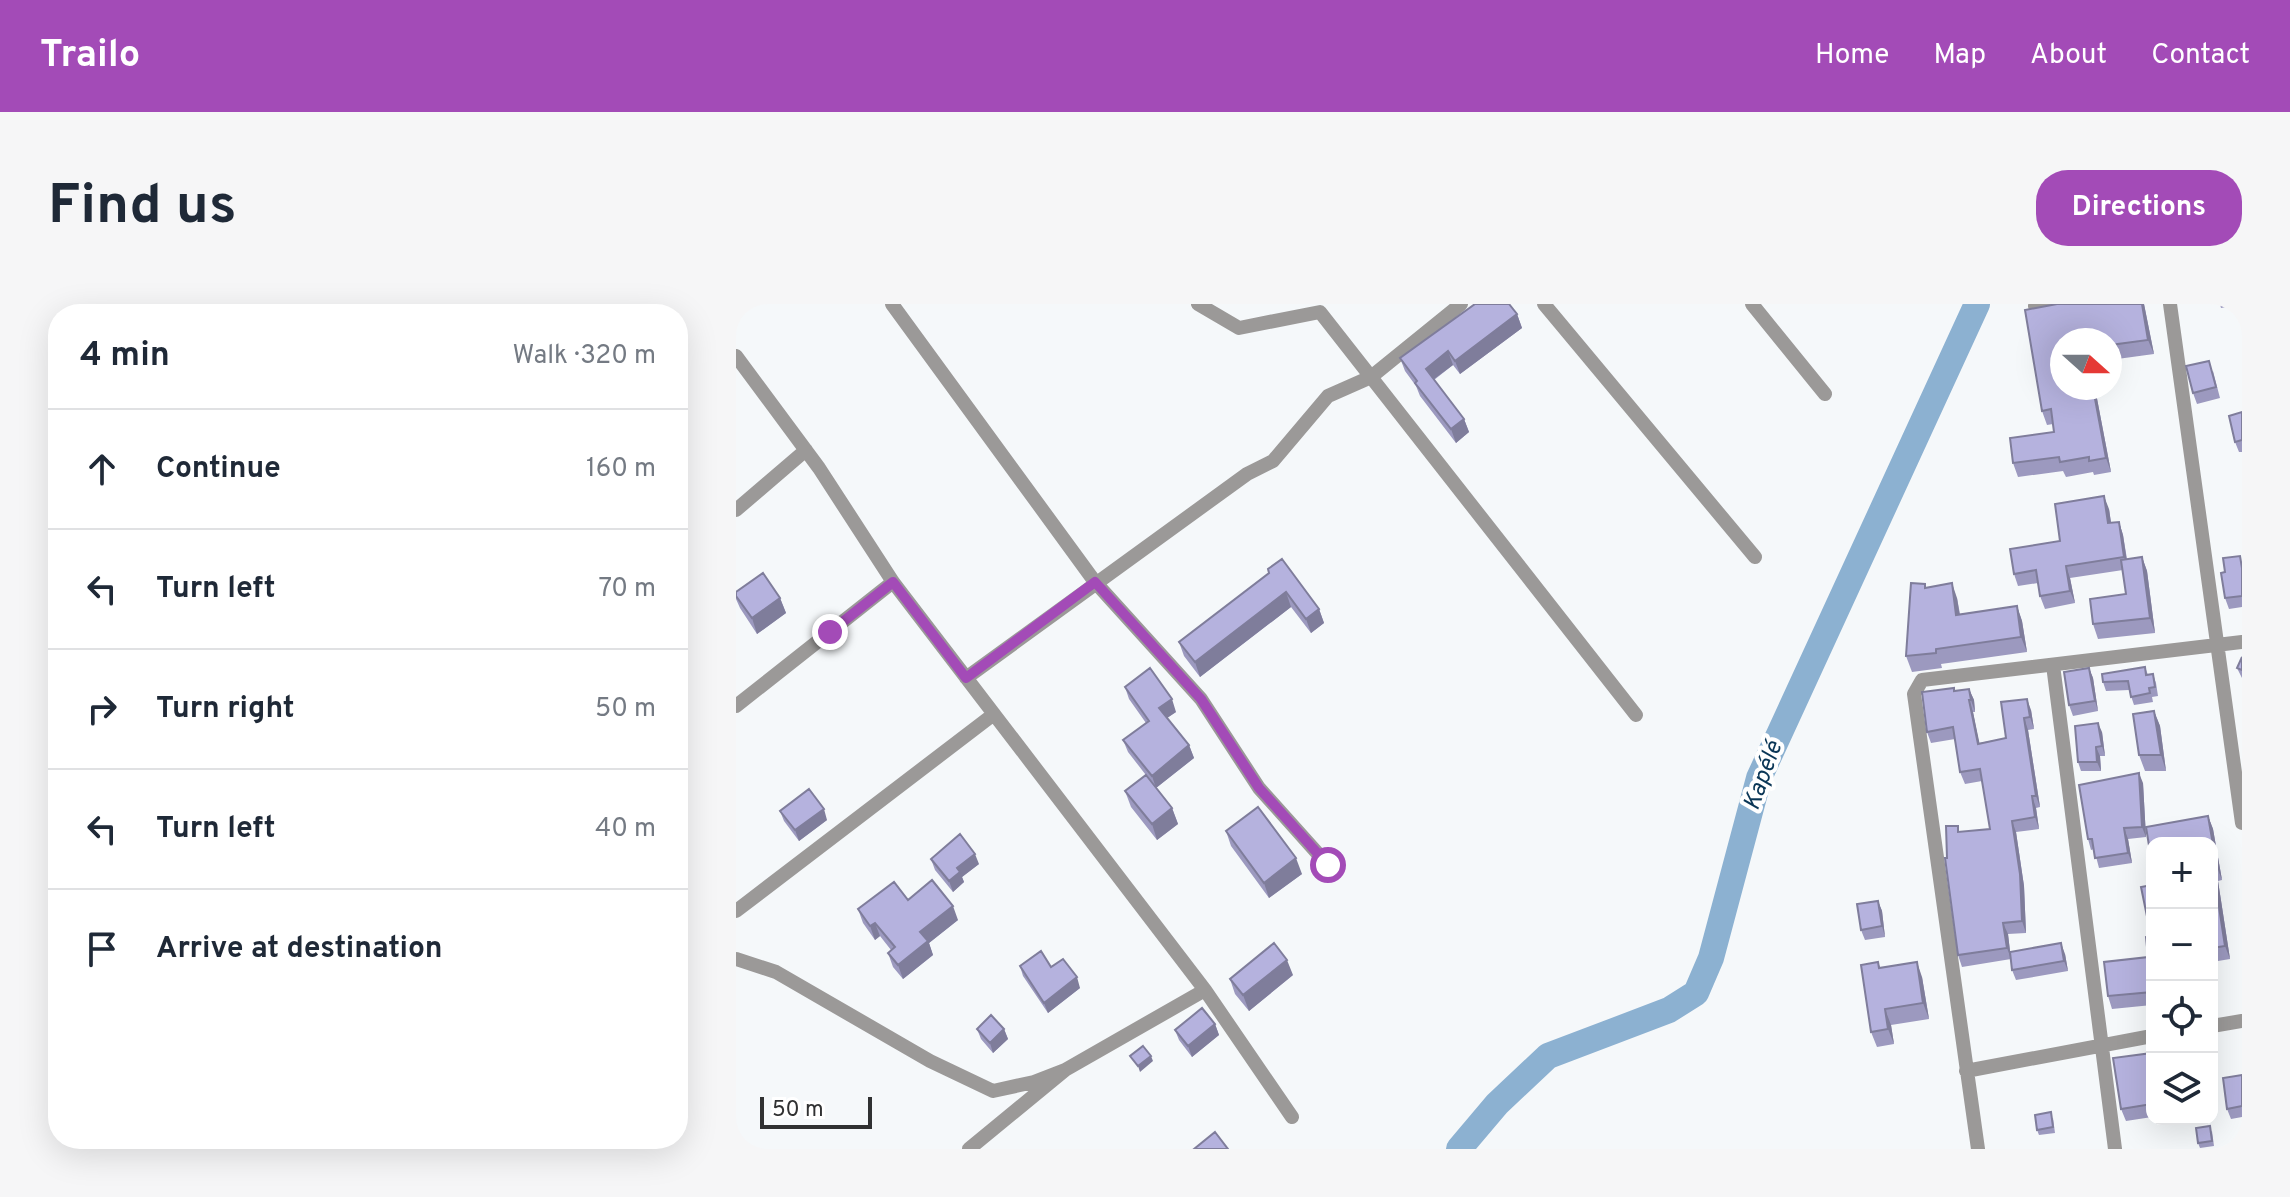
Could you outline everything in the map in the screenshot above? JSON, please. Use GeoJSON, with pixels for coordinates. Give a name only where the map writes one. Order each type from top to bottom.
{"type":"FeatureCollection","features":[{"type":"Feature","properties":{"kind":"street"},"geometry":{"type":"LineString","coordinates":[[892,304],[1095,582],[1201,699],[1259,788],[1328,865]]}},
{"type":"Feature","properties":{"kind":"street"},"geometry":{"type":"LineString","coordinates":[[1198,304],[1239,328],[1320,312],[1636,715]]}},
{"type":"Feature","properties":{"kind":"street"},"geometry":{"type":"LineString","coordinates":[[966,678],[1247,474],[1273,461],[1328,396],[1371,377],[1461,304]]}},
{"type":"Feature","properties":{"kind":"street"},"geometry":{"type":"LineString","coordinates":[[1544,304],[1755,557]]}},
{"type":"Feature","properties":{"kind":"street"},"geometry":{"type":"LineString","coordinates":[[1752,304],[1825,394]]}},
{"type":"Feature","properties":{"kind":"street"},"geometry":{"type":"LineString","coordinates":[[2170,304],[2242,823]]}},
{"type":"Feature","properties":{"kind":"street"},"geometry":{"type":"LineString","coordinates":[[736,356],[806,450],[893,582],[1205,990],[1292,1117]]}},
{"type":"Feature","properties":{"kind":"street"},"geometry":{"type":"LineString","coordinates":[[736,510],[806,450]]}},
{"type":"Feature","properties":{"kind":"street"},"geometry":{"type":"LineString","coordinates":[[736,706],[893,582]]}},
{"type":"Feature","properties":{"kind":"street"},"geometry":{"type":"LineString","coordinates":[[1978,1149],[1914,694],[1922,680],[2242,642]]}},
{"type":"Feature","properties":{"kind":"street"},"geometry":{"type":"LineString","coordinates":[[2053,665],[2115,1149]]}},
{"type":"Feature","properties":{"kind":"street"},"geometry":{"type":"LineString","coordinates":[[736,911],[994,714]]}},
{"type":"Feature","properties":{"kind":"street"},"geometry":{"type":"LineString","coordinates":[[736,959],[776,972],[930,1061],[993,1091],[1034,1082],[1065,1070],[1205,990]]}},
{"type":"Feature","properties":{"kind":"street"},"geometry":{"type":"LineString","coordinates":[[2218,1025],[2242,1021]]}},
{"type":"Feature","properties":{"kind":"street"},"geometry":{"type":"LineString","coordinates":[[1966,1071],[2146,1037]]}},
{"type":"Feature","properties":{"kind":"street"},"geometry":{"type":"LineString","coordinates":[[969,1149],[1065,1070]]}},
{"type":"Feature","properties":{"kind":"building"},"geometry":{"type":"Polygon","coordinates":[[[1475,304],[1509,304],[1517,314],[1455,361],[1448,351],[1426,369],[1464,419],[1451,429],[1415,383],[1417,381],[1400,358],[1475,304]]]}},
{"type":"Feature","properties":{"kind":"building"},"geometry":{"type":"Polygon","coordinates":[[[2057,304],[2142,304],[2148,340],[2122,343],[2122,328],[2050,328],[2050,400],[2095,400],[2106,458],[2089,461],[2089,457],[2060,462],[2059,457],[2013,463],[2010,438],[2054,432],[2051,409],[2042,411],[2025,310],[2057,304]]]}},
{"type":"Feature","properties":{"kind":"building"},"geometry":{"type":"Polygon","coordinates":[[[2209,361],[2216,387],[2193,393],[2186,366],[2209,361]]]}},
{"type":"Feature","properties":{"kind":"building"},"geometry":{"type":"Polygon","coordinates":[[[2242,412],[2242,440],[2235,442],[2229,416],[2242,412]]]}},
{"type":"Feature","properties":{"kind":"building"},"geometry":{"type":"Polygon","coordinates":[[[2104,496],[2108,523],[2119,522],[2124,557],[2066,566],[2070,591],[2040,596],[2036,570],[2014,574],[2010,549],[2060,541],[2055,504],[2104,496]]]}},
{"type":"Feature","properties":{"kind":"building"},"geometry":{"type":"Polygon","coordinates":[[[2240,556],[2242,596],[2225,598],[2221,573],[2225,572],[2223,558],[2240,556]]]}},
{"type":"Feature","properties":{"kind":"building"},"geometry":{"type":"Polygon","coordinates":[[[2142,557],[2150,618],[2093,624],[2090,599],[2126,594],[2121,560],[2142,557]]]}},
{"type":"Feature","properties":{"kind":"building"},"geometry":{"type":"Polygon","coordinates":[[[1282,559],[1319,609],[1306,619],[1286,592],[1195,662],[1179,642],[1269,573],[1268,569],[1282,559]]]}},
{"type":"Feature","properties":{"kind":"building"},"geometry":{"type":"Polygon","coordinates":[[[763,573],[780,598],[752,618],[736,592],[763,573]]]}},
{"type":"Feature","properties":{"kind":"building"},"geometry":{"type":"Polygon","coordinates":[[[1911,583],[1925,584],[1925,588],[1952,583],[1956,615],[2017,606],[2021,637],[1906,656],[1911,583]]]}},
{"type":"Feature","properties":{"kind":"building"},"geometry":{"type":"Polygon","coordinates":[[[2145,667],[2146,675],[2153,674],[2155,687],[2149,688],[2150,693],[2131,697],[2128,681],[2103,682],[2102,674],[2145,667]]]}},
{"type":"Feature","properties":{"kind":"building"},"geometry":{"type":"Polygon","coordinates":[[[1150,668],[1172,699],[1159,708],[1189,745],[1152,776],[1123,740],[1149,721],[1125,687],[1150,668]]]}},
{"type":"Feature","properties":{"kind":"building"},"geometry":{"type":"Polygon","coordinates":[[[2089,668],[2095,701],[2069,705],[2064,672],[2089,668]]]}},
{"type":"Feature","properties":{"kind":"building"},"geometry":{"type":"Polygon","coordinates":[[[1954,688],[1954,691],[1969,689],[1978,744],[2006,738],[2001,702],[2027,699],[2030,717],[2024,718],[2036,796],[2032,796],[2035,817],[2012,821],[2020,874],[2022,921],[2003,923],[2007,948],[1958,955],[1945,858],[1946,826],[1958,826],[1958,832],[1990,829],[1980,769],[1960,772],[1953,727],[1927,732],[1922,692],[1954,688]]]}},
{"type":"Feature","properties":{"kind":"building"},"geometry":{"type":"Polygon","coordinates":[[[2154,711],[2161,755],[2139,755],[2133,714],[2154,711]]]}},
{"type":"Feature","properties":{"kind":"building"},"geometry":{"type":"Polygon","coordinates":[[[2098,723],[2102,746],[2096,747],[2097,762],[2078,762],[2075,726],[2098,723]]]}},
{"type":"Feature","properties":{"kind":"building"},"geometry":{"type":"Polygon","coordinates":[[[2139,773],[2142,827],[2124,828],[2128,853],[2095,858],[2092,839],[2088,839],[2079,785],[2139,773]]]}},
{"type":"Feature","properties":{"kind":"building"},"geometry":{"type":"Polygon","coordinates":[[[1146,775],[1172,808],[1152,824],[1125,791],[1146,775]]]}},
{"type":"Feature","properties":{"kind":"building"},"geometry":{"type":"Polygon","coordinates":[[[809,789],[824,809],[795,830],[780,811],[809,789]]]}},
{"type":"Feature","properties":{"kind":"building"},"geometry":{"type":"Polygon","coordinates":[[[1258,807],[1296,858],[1264,883],[1226,831],[1258,807]]]}},
{"type":"Feature","properties":{"kind":"building"},"geometry":{"type":"Polygon","coordinates":[[[2208,816],[2212,837],[2148,837],[2146,827],[2208,816]]]}},
{"type":"Feature","properties":{"kind":"building"},"geometry":{"type":"Polygon","coordinates":[[[960,834],[975,854],[957,868],[960,872],[949,881],[931,859],[960,834]]]}},
{"type":"Feature","properties":{"kind":"building"},"geometry":{"type":"Polygon","coordinates":[[[932,880],[953,906],[920,932],[928,941],[898,965],[888,953],[895,947],[875,923],[870,926],[858,909],[894,882],[908,900],[932,880]]]}},
{"type":"Feature","properties":{"kind":"building"},"geometry":{"type":"Polygon","coordinates":[[[2146,886],[2146,912],[2141,887],[2146,886]]]}},
{"type":"Feature","properties":{"kind":"building"},"geometry":{"type":"Polygon","coordinates":[[[2218,900],[2225,946],[2218,947],[2218,900]]]}},
{"type":"Feature","properties":{"kind":"building"},"geometry":{"type":"Polygon","coordinates":[[[1878,901],[1882,926],[1861,930],[1857,904],[1878,901]]]}},
{"type":"Feature","properties":{"kind":"building"},"geometry":{"type":"Polygon","coordinates":[[[1274,943],[1287,960],[1243,995],[1230,979],[1274,943]]]}},
{"type":"Feature","properties":{"kind":"building"},"geometry":{"type":"Polygon","coordinates":[[[2061,943],[2064,961],[2012,970],[2010,952],[2061,943]]]}},
{"type":"Feature","properties":{"kind":"building"},"geometry":{"type":"Polygon","coordinates":[[[1041,951],[1051,967],[1063,959],[1077,977],[1044,1003],[1020,966],[1041,951]]]}},
{"type":"Feature","properties":{"kind":"building"},"geometry":{"type":"Polygon","coordinates":[[[2146,957],[2146,993],[2108,996],[2104,962],[2146,957]]]}},
{"type":"Feature","properties":{"kind":"building"},"geometry":{"type":"Polygon","coordinates":[[[1878,962],[1879,968],[1917,962],[1923,1003],[1885,1009],[1888,1029],[1871,1032],[1861,965],[1878,962]]]}},
{"type":"Feature","properties":{"kind":"building"},"geometry":{"type":"Polygon","coordinates":[[[1202,1008],[1215,1024],[1188,1046],[1175,1030],[1202,1008]]]}},
{"type":"Feature","properties":{"kind":"building"},"geometry":{"type":"Polygon","coordinates":[[[991,1015],[1004,1029],[990,1043],[977,1029],[991,1015]]]}},
{"type":"Feature","properties":{"kind":"building"},"geometry":{"type":"Polygon","coordinates":[[[1143,1046],[1151,1056],[1138,1066],[1130,1056],[1143,1046]]]}},
{"type":"Feature","properties":{"kind":"building"},"geometry":{"type":"Polygon","coordinates":[[[2146,1054],[2146,1105],[2121,1109],[2113,1058],[2146,1054]]]}},
{"type":"Feature","properties":{"kind":"building"},"geometry":{"type":"Polygon","coordinates":[[[2242,1075],[2242,1106],[2227,1109],[2223,1078],[2242,1075]]]}},
{"type":"Feature","properties":{"kind":"building"},"geometry":{"type":"Polygon","coordinates":[[[2051,1112],[2053,1127],[2037,1130],[2035,1115],[2051,1112]]]}},
{"type":"Feature","properties":{"kind":"building"},"geometry":{"type":"Polygon","coordinates":[[[2210,1126],[2212,1141],[2198,1143],[2196,1128],[2210,1126]]]}},
{"type":"Feature","properties":{"kind":"building"},"geometry":{"type":"Polygon","coordinates":[[[1215,1132],[1228,1149],[1194,1149],[1215,1132]]]}},
{"type":"Feature","properties":{"kind":"waterway","name":"Kapélé"},"geometry":{"type":"LineString","coordinates":[[1459,1149],[1497,1104],[1548,1056],[1669,1010],[1696,993],[1711,958],[1759,778],[1977,304]]}},
{"type":"Feature","properties":{"kind":"route"},"geometry":{"type":"LineString","coordinates":[[830,632],[893,582],[966,678],[1095,582],[1201,699],[1259,788],[1328,865]]}}]}
